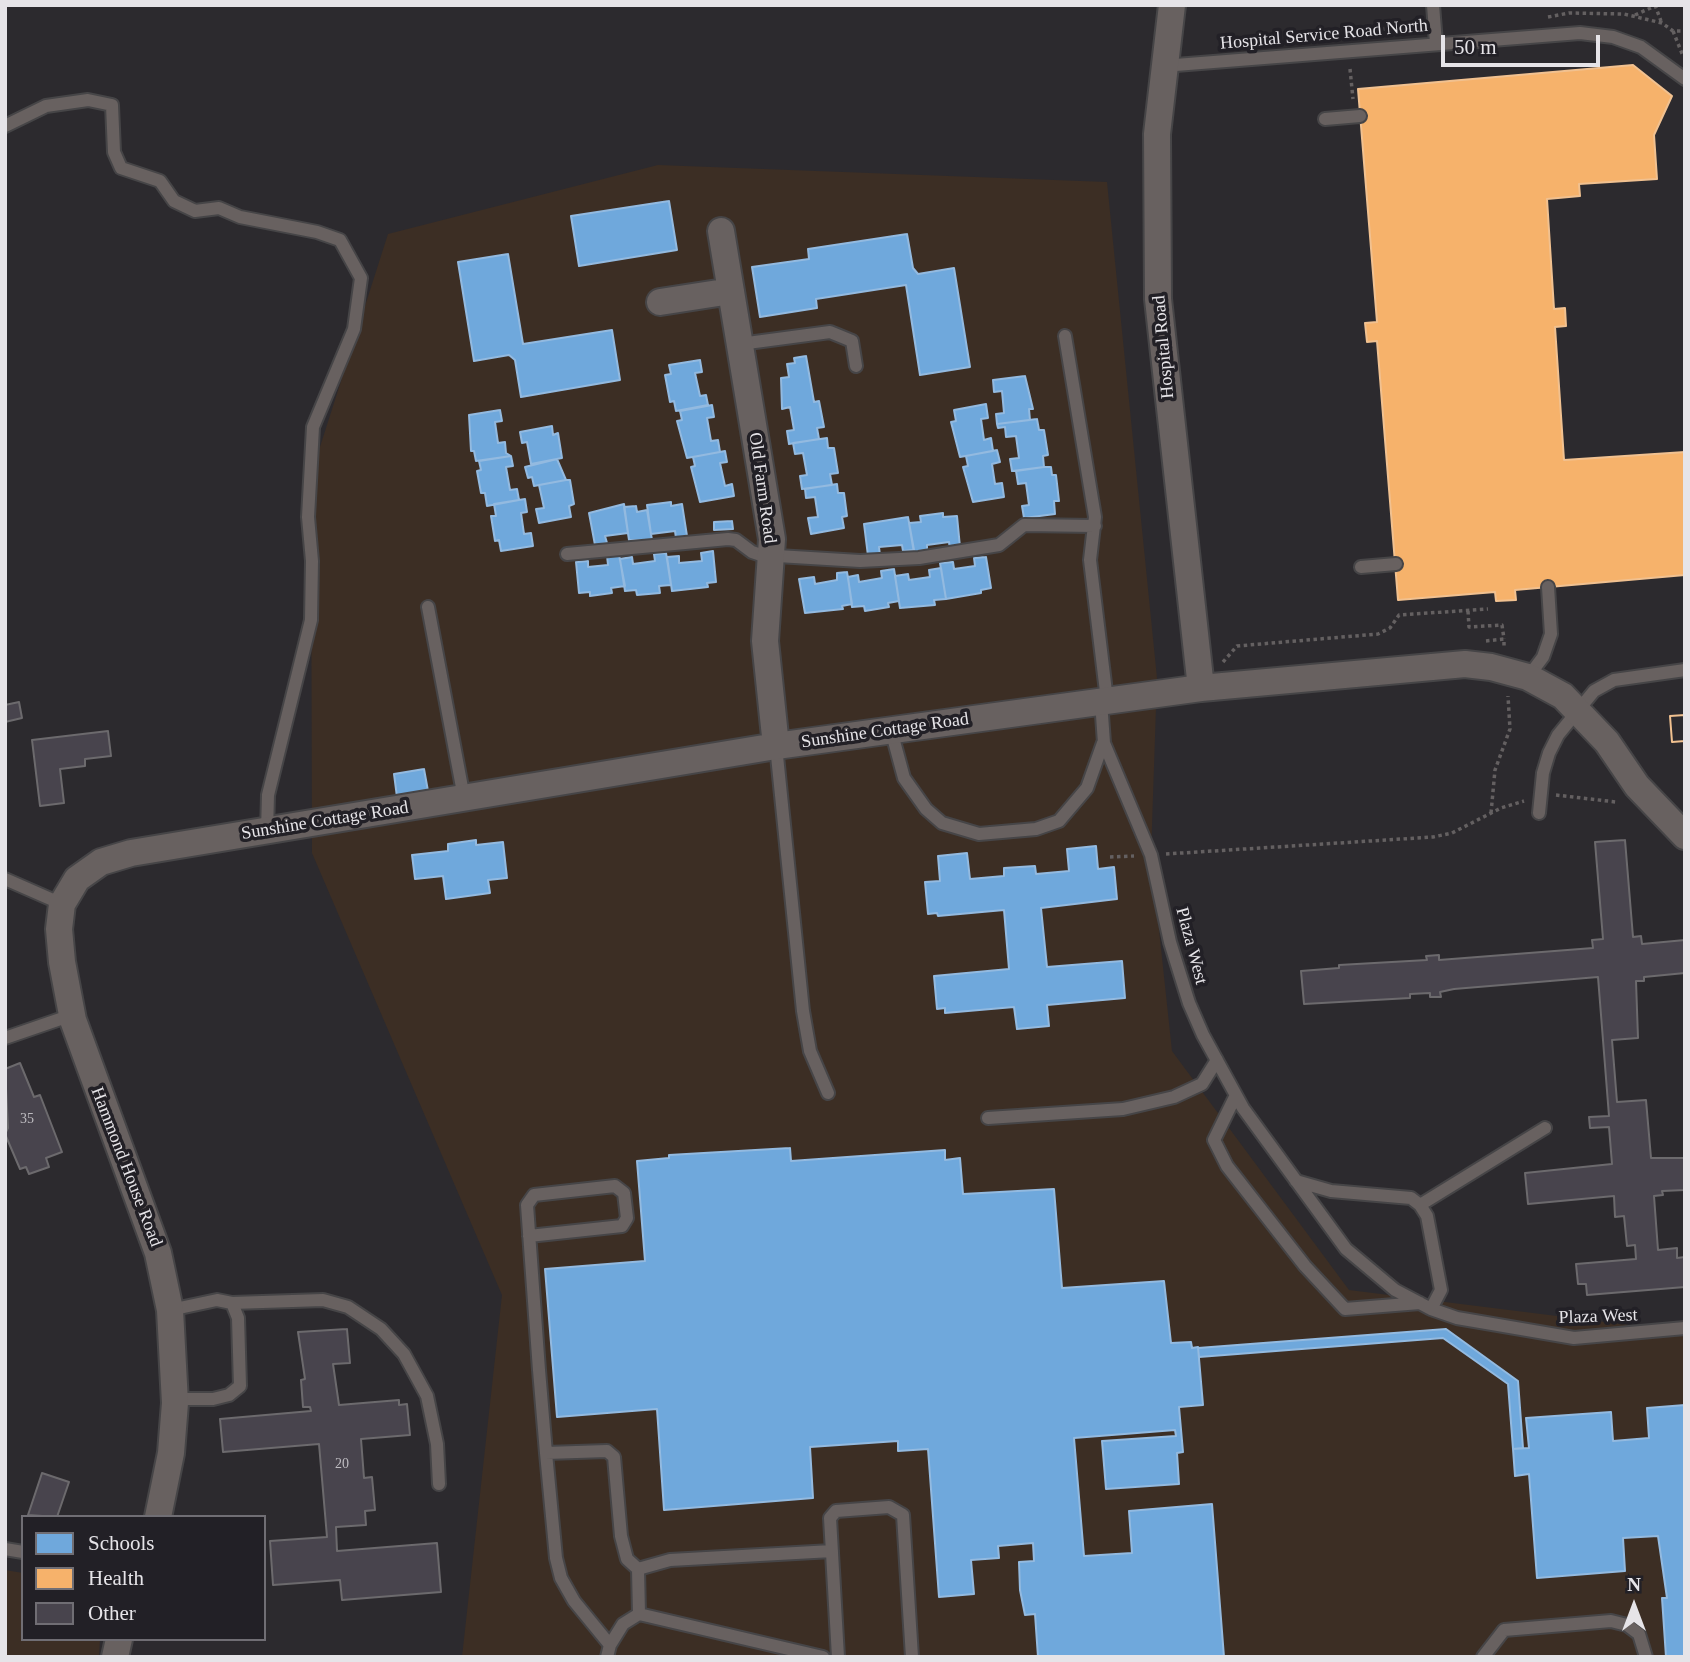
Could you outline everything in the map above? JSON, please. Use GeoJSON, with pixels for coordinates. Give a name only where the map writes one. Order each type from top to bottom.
{"type":"FeatureCollection","features":[{"type":"Feature","properties":{"kind":"street","name":"Hospital Road"},"geometry":{"type":"LineString","coordinates":[[1172,5],[1163,66],[1156,161],[1158,299],[1199,678]]}},
{"type":"Feature","properties":{"kind":"street","name":"Old Farm Road"},"geometry":{"type":"LineString","coordinates":[[721,231],[772,539],[765,641],[776,746]]}},
{"type":"Feature","properties":{"kind":"street"},"geometry":{"type":"LineString","coordinates":[[660,302],[731,291]]}},
{"type":"Feature","properties":{"kind":"street","name":"Sunshine Cottage Road"},"geometry":{"type":"LineString","coordinates":[[62,904],[77,879],[100,862],[131,853],[776,746],[1104,701],[1199,678],[1454,665],[1517,674],[1563,696],[1607,742],[1637,786],[1677,829]]}},
{"type":"Feature","properties":{"kind":"street","name":"Hammond House Road"},"geometry":{"type":"LineString","coordinates":[[62,904],[59,929],[72,1015],[158,1252],[170,1310],[176,1399],[171,1454],[158,1515]]}},
{"type":"Feature","properties":{"kind":"lane"},"geometry":{"type":"LineString","coordinates":[[1433,5],[1436,43]]}},
{"type":"Feature","properties":{"kind":"lane","name":"Hospital Service Road North"},"geometry":{"type":"LineString","coordinates":[[1163,66],[1571,33],[1594,34],[1641,47],[1685,79]]}},
{"type":"Feature","properties":{"kind":"lane"},"geometry":{"type":"LineString","coordinates":[[5,126],[46,106],[88,100],[112,105],[114,152],[121,168],[160,181],[174,201],[195,211],[219,208],[240,217],[317,232],[340,240],[361,278],[360,303],[354,329],[313,427],[308,517],[312,561],[311,620],[268,795],[267,831]]}},
{"type":"Feature","properties":{"kind":"lane"},"geometry":{"type":"LineString","coordinates":[[1325,119],[1360,116]]}},
{"type":"Feature","properties":{"kind":"lane"},"geometry":{"type":"LineString","coordinates":[[740,344],[830,332],[852,341],[856,366]]}},
{"type":"Feature","properties":{"kind":"lane","name":"Plaza West"},"geometry":{"type":"LineString","coordinates":[[1065,336],[1095,526],[1090,560],[1104,701],[1104,743],[1151,855],[1170,942],[1189,1003],[1236,1095],[1346,1249],[1395,1290],[1425,1306],[1505,1329],[1574,1338],[1685,1328]]}},
{"type":"Feature","properties":{"kind":"lane"},"geometry":{"type":"LineString","coordinates":[[567,554],[728,539],[736,540],[754,553],[860,561],[919,558],[999,545],[1024,526],[1095,526]]}},
{"type":"Feature","properties":{"kind":"lane"},"geometry":{"type":"LineString","coordinates":[[1361,567],[1396,564]]}},
{"type":"Feature","properties":{"kind":"lane"},"geometry":{"type":"LineString","coordinates":[[1517,674],[1543,657],[1551,634],[1548,587]]}},
{"type":"Feature","properties":{"kind":"lane"},"geometry":{"type":"LineString","coordinates":[[428,607],[464,798]]}},
{"type":"Feature","properties":{"kind":"lane"},"geometry":{"type":"LineString","coordinates":[[1539,813],[1549,753],[1578,709],[1594,691],[1614,680],[1685,670]]}},
{"type":"Feature","properties":{"kind":"lane"},"geometry":{"type":"LineString","coordinates":[[891,729],[904,778],[926,809],[942,823],[979,834],[1036,829],[1059,821],[1087,788],[1104,743]]}},
{"type":"Feature","properties":{"kind":"lane"},"geometry":{"type":"LineString","coordinates":[[776,746],[803,1011],[810,1051],[828,1094]]}},
{"type":"Feature","properties":{"kind":"lane"},"geometry":{"type":"LineString","coordinates":[[5,879],[62,904]]}},
{"type":"Feature","properties":{"kind":"lane"},"geometry":{"type":"LineString","coordinates":[[5,1038],[72,1015]]}},
{"type":"Feature","properties":{"kind":"lane"},"geometry":{"type":"LineString","coordinates":[[988,1118],[1123,1109],[1174,1097],[1202,1084],[1217,1060]]}},
{"type":"Feature","properties":{"kind":"lane"},"geometry":{"type":"LineString","coordinates":[[1236,1095],[1214,1140],[1227,1166],[1305,1266],[1345,1309],[1425,1306],[1441,1290],[1427,1216],[1420,1205],[1410,1198],[1331,1191],[1296,1181]]}},
{"type":"Feature","properties":{"kind":"lane"},"geometry":{"type":"LineString","coordinates":[[1420,1205],[1545,1128]]}},
{"type":"Feature","properties":{"kind":"lane"},"geometry":{"type":"LineString","coordinates":[[530,1236],[622,1226],[627,1219],[624,1193],[615,1186],[534,1195],[527,1205],[556,1558],[561,1578],[574,1601],[609,1651],[623,1624],[639,1614],[823,1657]]}},
{"type":"Feature","properties":{"kind":"lane"},"geometry":{"type":"LineString","coordinates":[[170,1310],[216,1300],[232,1303],[323,1300],[348,1307],[382,1329],[404,1354],[427,1396],[437,1444],[439,1484]]}},
{"type":"Feature","properties":{"kind":"lane"},"geometry":{"type":"LineString","coordinates":[[176,1399],[213,1399],[229,1395],[240,1386],[238,1318],[232,1303]]}},
{"type":"Feature","properties":{"kind":"lane"},"geometry":{"type":"LineString","coordinates":[[546,1453],[607,1451],[614,1457],[621,1536],[627,1559],[638,1569],[639,1614]]}},
{"type":"Feature","properties":{"kind":"lane"},"geometry":{"type":"LineString","coordinates":[[838,1657],[830,1518],[836,1511],[889,1507],[903,1515],[912,1657]]}},
{"type":"Feature","properties":{"kind":"lane"},"geometry":{"type":"LineString","coordinates":[[638,1569],[670,1560],[832,1551]]}},
{"type":"Feature","properties":{"kind":"lane"},"geometry":{"type":"LineString","coordinates":[[1483,1657],[1504,1630],[1611,1621],[1627,1625],[1639,1634],[1646,1657]]}},
{"type":"Feature","properties":{"kind":"path"},"geometry":{"type":"LineString","coordinates":[[1634,16],[1655,5],[1662,23]]}},
{"type":"Feature","properties":{"kind":"path"},"geometry":{"type":"LineString","coordinates":[[1673,30],[1683,56]]}},
{"type":"Feature","properties":{"kind":"path"},"geometry":{"type":"LineString","coordinates":[[1199,678],[1223,662],[1237,646],[1378,634],[1390,628],[1399,615],[1488,609]]}},
{"type":"Feature","properties":{"kind":"path"},"geometry":{"type":"LineString","coordinates":[[1468,611],[1469,627],[1502,625],[1504,639],[1517,674],[1510,729],[1495,770],[1491,813]]}},
{"type":"Feature","properties":{"kind":"path"},"geometry":{"type":"LineString","coordinates":[[1476,642],[1504,639]]}},
{"type":"Feature","properties":{"kind":"path"},"geometry":{"type":"LineString","coordinates":[[1110,857],[1433,837],[1452,833],[1491,813],[1540,797],[1558,795],[1616,802]]}},
{"type":"Feature","properties":{"kind":"shaded area"},"geometry":{"type":"Polygon","coordinates":[[[658,165],[1107,182],[1157,678],[1151,855],[1172,1051],[1349,1290],[1685,1332],[1685,1657],[462,1657],[502,1295],[312,853],[311,475],[388,234],[658,165]]]}},
{"type":"Feature","properties":{"kind":"shaded area"},"geometry":{"type":"Polygon","coordinates":[[[5,1570],[21,1573],[21,1641],[100,1641],[99,1657],[5,1657],[5,1570]]]}},
{"type":"Feature","properties":{"kind":"building: Schools"},"geometry":{"type":"Polygon","coordinates":[[[669,201],[677,250],[579,266],[571,216],[669,201]]]}},
{"type":"Feature","properties":{"kind":"building: Schools"},"geometry":{"type":"Polygon","coordinates":[[[907,234],[913,268],[918,274],[954,268],[970,367],[920,375],[906,285],[816,299],[817,308],[760,317],[752,267],[809,259],[808,249],[907,234]]]}},
{"type":"Feature","properties":{"kind":"building: Schools"},"geometry":{"type":"Polygon","coordinates":[[[508,254],[523,344],[612,330],[620,380],[521,397],[515,360],[509,355],[474,361],[458,262],[508,254]]]}},
{"type":"Feature","properties":{"kind":"building: Schools"},"geometry":{"type":"Polygon","coordinates":[[[806,356],[814,402],[819,401],[824,427],[817,428],[819,439],[789,444],[787,431],[794,430],[790,407],[782,409],[781,378],[789,377],[787,364],[795,363],[794,358],[806,356]]]}},
{"type":"Feature","properties":{"kind":"building: Schools"},"geometry":{"type":"Polygon","coordinates":[[[700,360],[702,372],[695,373],[700,396],[706,395],[708,405],[676,411],[674,401],[670,402],[665,375],[671,374],[669,365],[700,360]]]}},
{"type":"Feature","properties":{"kind":"building: Schools"},"geometry":{"type":"Polygon","coordinates":[[[1025,376],[1033,409],[1029,409],[1030,420],[997,424],[996,414],[1004,413],[1002,391],[994,392],[993,380],[1025,376]]]}},
{"type":"Feature","properties":{"kind":"building: Schools"},"geometry":{"type":"Polygon","coordinates":[[[986,404],[988,418],[981,419],[984,440],[991,438],[993,451],[960,457],[951,422],[956,421],[954,410],[986,404]]]}},
{"type":"Feature","properties":{"kind":"building: Schools"},"geometry":{"type":"Polygon","coordinates":[[[712,405],[714,417],[707,418],[711,441],[718,440],[720,452],[687,458],[677,421],[682,420],[680,411],[712,405]]]}},
{"type":"Feature","properties":{"kind":"building: Schools"},"geometry":{"type":"Polygon","coordinates":[[[500,410],[502,421],[495,422],[498,443],[505,442],[506,453],[511,456],[476,461],[474,451],[471,451],[469,415],[500,410]]]}},
{"type":"Feature","properties":{"kind":"building: Schools"},"geometry":{"type":"Polygon","coordinates":[[[1037,419],[1039,430],[1044,430],[1048,455],[1043,456],[1044,467],[1012,471],[1010,459],[1019,458],[1016,436],[1006,437],[1005,427],[998,428],[997,424],[1037,419]]]}},
{"type":"Feature","properties":{"kind":"building: Schools"},"geometry":{"type":"Polygon","coordinates":[[[552,426],[553,435],[558,433],[562,458],[531,464],[527,442],[522,443],[520,432],[552,426]]]}},
{"type":"Feature","properties":{"kind":"building: Schools"},"geometry":{"type":"Polygon","coordinates":[[[827,438],[828,448],[834,448],[838,473],[830,474],[832,485],[802,489],[800,476],[807,475],[803,453],[795,454],[793,443],[827,438]]]}},
{"type":"Feature","properties":{"kind":"building: Schools"},"geometry":{"type":"Polygon","coordinates":[[[997,450],[1000,462],[992,464],[995,484],[1002,483],[1004,497],[973,502],[963,467],[968,466],[966,456],[997,450]]]}},
{"type":"Feature","properties":{"kind":"building: Schools"},"geometry":{"type":"Polygon","coordinates":[[[725,451],[727,462],[720,463],[725,486],[732,484],[734,496],[700,502],[691,467],[695,466],[693,457],[725,451]]]}},
{"type":"Feature","properties":{"kind":"building: Schools"},"geometry":{"type":"Polygon","coordinates":[[[511,456],[513,466],[506,467],[510,490],[517,489],[519,500],[487,506],[485,493],[481,493],[477,471],[481,470],[479,461],[511,456]]]}},
{"type":"Feature","properties":{"kind":"building: Schools"},"geometry":{"type":"Polygon","coordinates":[[[557,459],[566,480],[534,486],[525,467],[557,459]]]}},
{"type":"Feature","properties":{"kind":"building: Schools"},"geometry":{"type":"Polygon","coordinates":[[[1051,467],[1052,475],[1056,475],[1059,501],[1054,501],[1055,514],[1024,518],[1022,506],[1029,505],[1026,483],[1018,484],[1016,471],[1051,467]]]}},
{"type":"Feature","properties":{"kind":"building: Schools"},"geometry":{"type":"Polygon","coordinates":[[[570,480],[574,504],[569,506],[571,517],[539,523],[536,509],[544,508],[539,485],[570,480]]]}},
{"type":"Feature","properties":{"kind":"building: Schools"},"geometry":{"type":"Polygon","coordinates":[[[837,484],[838,493],[844,493],[847,516],[842,517],[844,528],[811,534],[808,518],[818,517],[815,497],[806,498],[805,489],[837,484]]]}},
{"type":"Feature","properties":{"kind":"building: Schools"},"geometry":{"type":"Polygon","coordinates":[[[525,499],[527,512],[521,513],[524,534],[531,533],[533,546],[501,551],[499,540],[495,541],[491,516],[496,516],[494,504],[525,499]]]}},
{"type":"Feature","properties":{"kind":"building: Schools"},"geometry":{"type":"Polygon","coordinates":[[[671,502],[671,506],[682,504],[687,536],[676,538],[675,531],[651,534],[647,505],[671,502]]]}},
{"type":"Feature","properties":{"kind":"building: Schools"},"geometry":{"type":"Polygon","coordinates":[[[624,504],[628,533],[605,536],[607,543],[595,545],[589,513],[624,504]]]}},
{"type":"Feature","properties":{"kind":"building: Schools"},"geometry":{"type":"Polygon","coordinates":[[[636,506],[637,512],[647,510],[652,540],[629,540],[624,507],[636,506]]]}},
{"type":"Feature","properties":{"kind":"building: Schools"},"geometry":{"type":"Polygon","coordinates":[[[943,513],[943,517],[957,516],[960,547],[950,549],[949,542],[927,545],[927,552],[914,553],[909,523],[921,522],[920,516],[943,513]]]}},
{"type":"Feature","properties":{"kind":"building: Schools"},"geometry":{"type":"Polygon","coordinates":[[[908,517],[914,550],[903,551],[902,545],[879,547],[880,555],[868,556],[864,524],[908,517]]]}},
{"type":"Feature","properties":{"kind":"building: Schools"},"geometry":{"type":"Polygon","coordinates":[[[732,521],[733,529],[714,530],[714,522],[732,521]]]}},
{"type":"Feature","properties":{"kind":"building: Schools"},"geometry":{"type":"Polygon","coordinates":[[[713,551],[716,582],[707,583],[708,587],[672,591],[667,557],[679,556],[679,563],[702,561],[701,553],[713,551]]]}},
{"type":"Feature","properties":{"kind":"building: Schools"},"geometry":{"type":"Polygon","coordinates":[[[666,553],[671,585],[659,586],[660,593],[637,595],[636,590],[625,591],[620,559],[632,557],[633,564],[655,561],[654,554],[666,553]]]}},
{"type":"Feature","properties":{"kind":"building: Schools"},"geometry":{"type":"Polygon","coordinates":[[[619,555],[625,586],[611,588],[612,593],[590,596],[590,592],[579,593],[576,562],[588,561],[588,567],[608,565],[607,556],[619,555]]]}},
{"type":"Feature","properties":{"kind":"building: Schools"},"geometry":{"type":"Polygon","coordinates":[[[986,557],[991,588],[981,590],[981,593],[946,599],[940,563],[953,562],[954,569],[975,566],[974,558],[986,557]]]}},
{"type":"Feature","properties":{"kind":"building: Schools"},"geometry":{"type":"Polygon","coordinates":[[[941,568],[946,599],[934,600],[935,605],[900,608],[895,576],[908,574],[909,580],[930,577],[929,570],[941,568]]]}},
{"type":"Feature","properties":{"kind":"building: Schools"},"geometry":{"type":"Polygon","coordinates":[[[894,569],[899,601],[888,603],[889,607],[865,611],[864,606],[852,607],[848,577],[858,575],[859,582],[882,578],[881,571],[894,569]]]}},
{"type":"Feature","properties":{"kind":"building: Schools"},"geometry":{"type":"Polygon","coordinates":[[[847,572],[852,604],[842,606],[843,609],[805,613],[799,579],[814,577],[815,584],[837,580],[837,573],[847,572]]]}},
{"type":"Feature","properties":{"kind":"building: Schools"},"geometry":{"type":"Polygon","coordinates":[[[424,769],[428,791],[397,797],[394,774],[424,769]]]}},
{"type":"Feature","properties":{"kind":"building: Schools"},"geometry":{"type":"Polygon","coordinates":[[[476,840],[476,845],[503,842],[507,878],[488,880],[490,893],[446,899],[443,876],[415,879],[412,855],[448,851],[448,844],[476,840]]]}},
{"type":"Feature","properties":{"kind":"building: Schools"},"geometry":{"type":"Polygon","coordinates":[[[1096,846],[1098,869],[1114,867],[1117,899],[1041,908],[1047,967],[1122,961],[1125,998],[1047,1005],[1049,1026],[1017,1029],[1014,1007],[945,1013],[945,1008],[937,1009],[934,976],[1009,969],[1004,910],[938,916],[937,913],[928,914],[925,882],[940,881],[938,856],[967,853],[970,879],[1004,876],[1004,868],[1035,866],[1036,874],[1069,871],[1067,849],[1096,846]]]}},
{"type":"Feature","properties":{"kind":"building: Schools"},"geometry":{"type":"Polygon","coordinates":[[[790,1148],[791,1161],[945,1150],[945,1160],[960,1158],[963,1194],[1054,1189],[1062,1288],[1164,1281],[1171,1343],[1191,1342],[1192,1348],[1198,1347],[1203,1405],[1179,1407],[1183,1452],[1177,1453],[1179,1484],[1106,1489],[1102,1441],[1176,1436],[1175,1430],[1074,1438],[1084,1556],[1132,1553],[1129,1511],[1212,1504],[1224,1657],[1038,1657],[1035,1614],[1025,1615],[1020,1590],[1019,1562],[1034,1561],[1033,1543],[998,1546],[999,1558],[971,1560],[974,1594],[939,1597],[928,1449],[898,1451],[898,1441],[810,1447],[813,1498],[664,1510],[657,1409],[557,1417],[545,1269],[645,1261],[637,1161],[669,1158],[669,1155],[790,1148]]]}},
{"type":"Feature","properties":{"kind":"building: Schools"},"geometry":{"type":"Polygon","coordinates":[[[1446,1329],[1518,1381],[1523,1448],[1513,1449],[1508,1384],[1443,1338],[1199,1357],[1198,1348],[1446,1329]]]}},
{"type":"Feature","properties":{"kind":"building: Schools"},"geometry":{"type":"Polygon","coordinates":[[[1685,1405],[1685,1657],[1666,1657],[1662,1598],[1667,1598],[1658,1536],[1623,1538],[1625,1571],[1537,1578],[1529,1474],[1515,1476],[1513,1449],[1529,1448],[1526,1418],[1611,1412],[1613,1441],[1649,1438],[1647,1408],[1685,1405]]]}},
{"type":"Feature","properties":{"kind":"building: Health"},"geometry":{"type":"Polygon","coordinates":[[[1633,65],[1672,96],[1654,135],[1657,179],[1579,184],[1580,196],[1547,199],[1554,309],[1565,308],[1566,326],[1555,327],[1564,460],[1685,452],[1685,575],[1515,590],[1516,600],[1496,601],[1495,592],[1398,600],[1377,341],[1367,342],[1365,323],[1377,322],[1358,89],[1633,65]]]}},
{"type":"Feature","properties":{"kind":"building: Health"},"geometry":{"type":"Polygon","coordinates":[[[1685,715],[1685,741],[1672,742],[1670,716],[1685,715]]]}},
{"type":"Feature","properties":{"kind":"building: Health"},"geometry":{"type":"Polygon","coordinates":[[[1685,715],[1685,741],[1672,742],[1670,716],[1685,715]]]}},
{"type":"Feature","properties":{"kind":"building: Other"},"geometry":{"type":"Polygon","coordinates":[[[19,702],[22,718],[5,722],[5,705],[19,702]]]}},
{"type":"Feature","properties":{"kind":"building: Other"},"geometry":{"type":"Polygon","coordinates":[[[108,731],[111,756],[85,759],[85,766],[60,769],[64,803],[40,806],[32,740],[108,731]]]}},
{"type":"Feature","properties":{"kind":"building: Other"},"geometry":{"type":"Polygon","coordinates":[[[1625,840],[1633,937],[1641,936],[1642,944],[1685,940],[1685,973],[1644,977],[1644,981],[1636,981],[1638,1038],[1612,1040],[1617,1102],[1646,1100],[1651,1158],[1685,1158],[1685,1190],[1662,1191],[1663,1195],[1654,1196],[1658,1250],[1677,1248],[1677,1258],[1685,1257],[1685,1287],[1587,1295],[1586,1284],[1578,1284],[1576,1264],[1636,1259],[1635,1245],[1627,1246],[1624,1216],[1615,1217],[1614,1196],[1528,1204],[1525,1173],[1612,1164],[1609,1127],[1590,1128],[1589,1117],[1609,1116],[1598,977],[1454,989],[1440,992],[1441,997],[1430,997],[1430,993],[1410,994],[1410,998],[1304,1004],[1301,971],[1339,968],[1339,965],[1427,960],[1426,956],[1439,955],[1439,960],[1593,948],[1592,940],[1603,939],[1595,842],[1625,840]]]}},
{"type":"Feature","properties":{"kind":"building: Other"},"geometry":{"type":"Polygon","coordinates":[[[20,1063],[34,1097],[40,1095],[62,1152],[46,1158],[49,1167],[29,1174],[26,1167],[20,1169],[5,1134],[8,1128],[5,1069],[20,1063]]]}},
{"type":"Feature","properties":{"kind":"building: Other"},"geometry":{"type":"Polygon","coordinates":[[[347,1329],[350,1363],[333,1364],[339,1405],[399,1400],[399,1405],[407,1404],[410,1435],[361,1439],[364,1478],[372,1477],[375,1510],[365,1511],[366,1525],[336,1527],[337,1551],[437,1543],[441,1592],[342,1600],[340,1580],[273,1585],[270,1541],[327,1537],[319,1444],[223,1452],[220,1419],[311,1411],[310,1407],[303,1407],[301,1380],[305,1379],[298,1332],[347,1329]]]}},
{"type":"Feature","properties":{"kind":"building: Other"},"geometry":{"type":"Polygon","coordinates":[[[42,1473],[69,1482],[58,1515],[28,1515],[42,1473]]]}}]}
